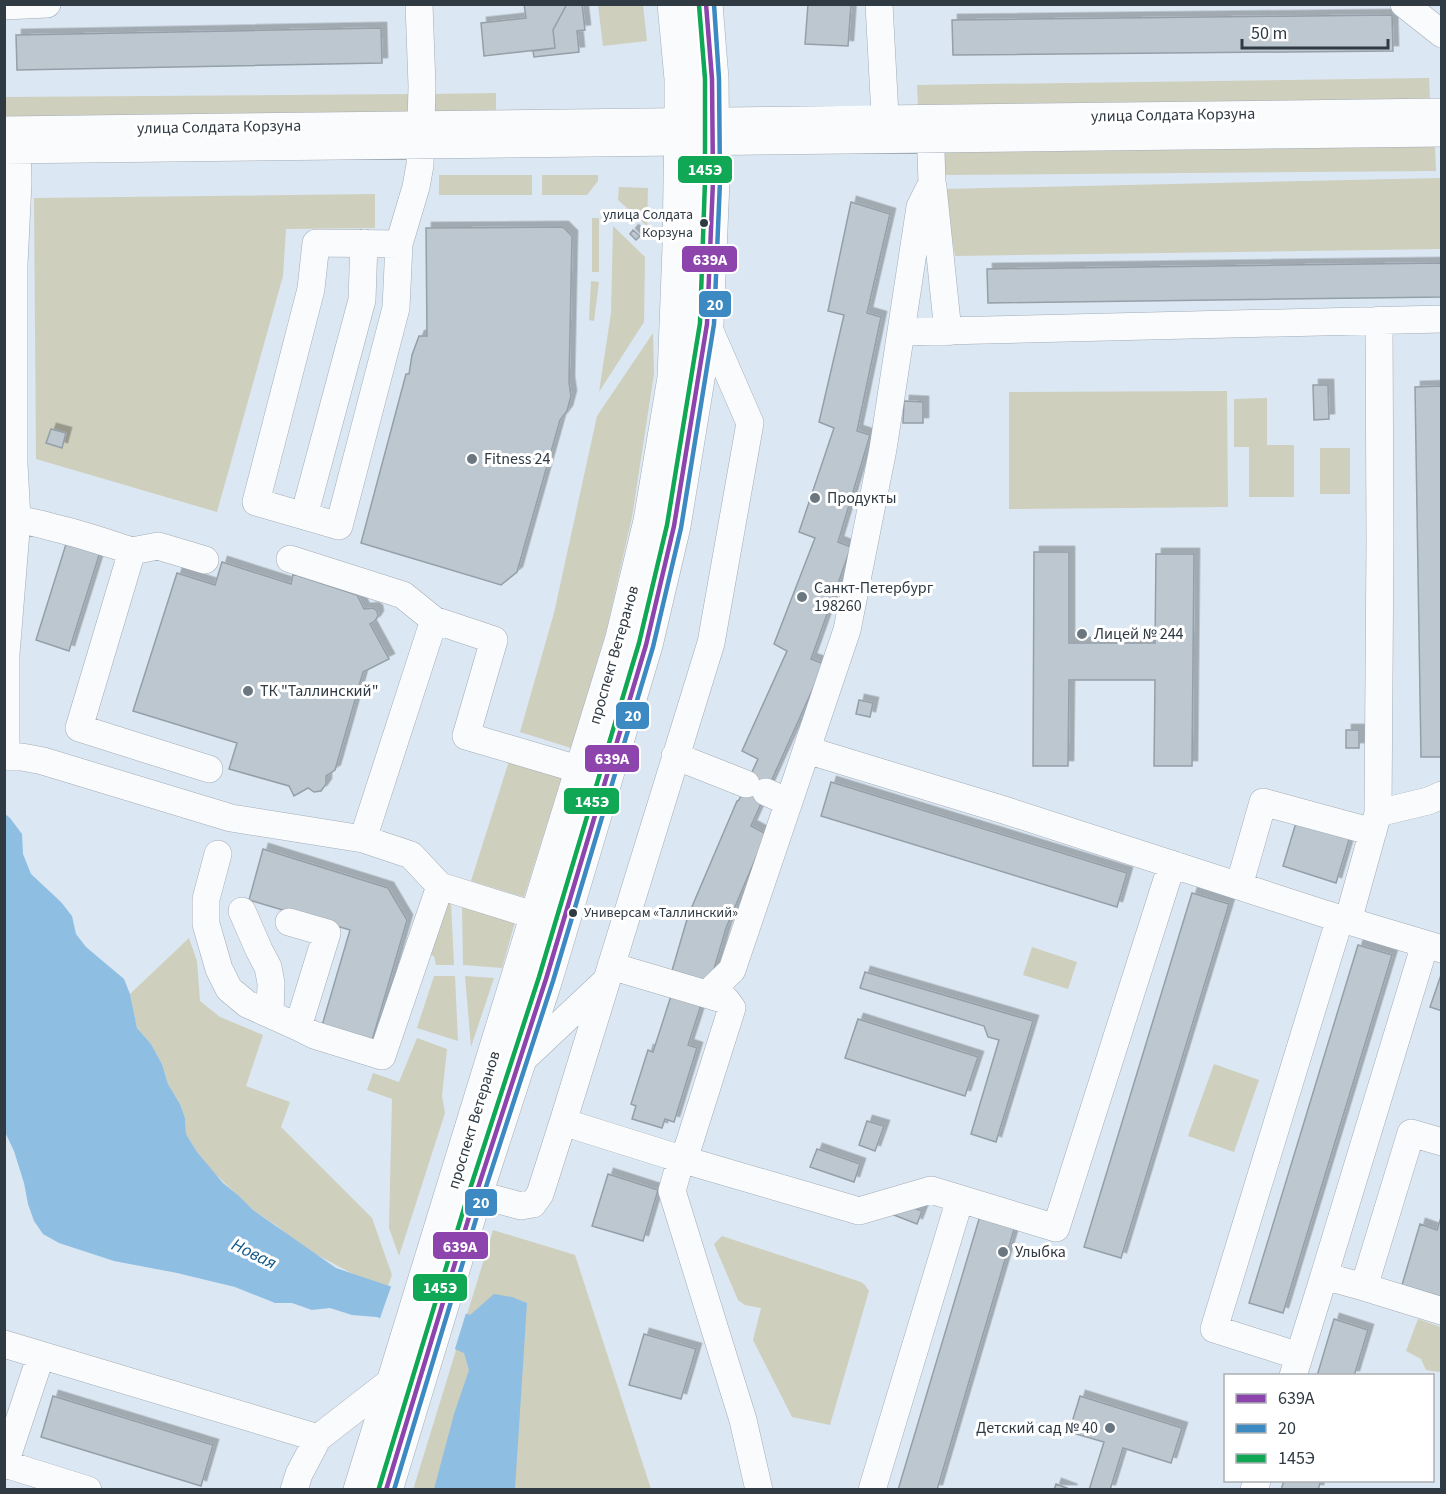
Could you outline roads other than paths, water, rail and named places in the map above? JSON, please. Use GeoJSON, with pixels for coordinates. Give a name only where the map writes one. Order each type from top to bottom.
{"type":"FeatureCollection","features":[{"type":"Feature","properties":{"kind":"main road","name":"проспект Ветеранов"},"geometry":{"type":"LineString","coordinates":[[464,1191],[519,1063],[646,645],[674,526],[706,324],[713,188],[681,79],[674,4]]}},
{"type":"Feature","properties":{"kind":"main road","name":"проспект Ветеранов"},"geometry":{"type":"LineString","coordinates":[[406,1368],[435,1288],[464,1191],[536,916],[625,626],[650,521],[674,378],[679,247],[696,131],[712,78],[706,4]]}},
{"type":"Feature","properties":{"kind":"main road"},"geometry":{"type":"LineString","coordinates":[[360,1490],[406,1368]]}},
{"type":"Feature","properties":{"kind":"main road"},"geometry":{"type":"LineString","coordinates":[[386,1490],[406,1368]]}},
{"type":"Feature","properties":{"kind":"street"},"geometry":{"type":"LineString","coordinates":[[4,6],[47,4]]}},
{"type":"Feature","properties":{"kind":"street"},"geometry":{"type":"LineString","coordinates":[[399,244],[316,243],[309,301],[256,502],[339,526],[396,308],[399,244],[420,165],[422,86],[418,4]]}},
{"type":"Feature","properties":{"kind":"street"},"geometry":{"type":"LineString","coordinates":[[879,4],[886,129]]}},
{"type":"Feature","properties":{"kind":"street"},"geometry":{"type":"LineString","coordinates":[[1404,4],[1442,34]]}},
{"type":"Feature","properties":{"kind":"street","name":"улица Солдата Корзуна"},"geometry":{"type":"LineString","coordinates":[[11,140],[886,129],[1442,112]]}},
{"type":"Feature","properties":{"kind":"street"},"geometry":{"type":"LineString","coordinates":[[930,128],[932,183],[948,332]]}},
{"type":"Feature","properties":{"kind":"street","name":"улица Солдата Корзуна"},"geometry":{"type":"LineString","coordinates":[[930,128],[1442,133]]}},
{"type":"Feature","properties":{"kind":"street"},"geometry":{"type":"LineString","coordinates":[[11,140],[18,183],[9,463],[11,519],[5,757],[43,761],[231,818],[363,839],[411,855],[440,886],[536,916]]}},
{"type":"Feature","properties":{"kind":"street"},"geometry":{"type":"LineString","coordinates":[[767,793],[807,750],[847,630],[883,449],[920,207],[932,183]]}},
{"type":"Feature","properties":{"kind":"street"},"geometry":{"type":"LineString","coordinates":[[304,516],[362,300],[364,243]]}},
{"type":"Feature","properties":{"kind":"street"},"geometry":{"type":"LineString","coordinates":[[901,332],[1442,319]]}},
{"type":"Feature","properties":{"kind":"street"},"geometry":{"type":"LineString","coordinates":[[807,750],[1004,810],[1239,886],[1344,919],[1433,946],[1296,1366],[1214,1329],[1344,919],[1376,822],[1380,540],[1379,320]]}},
{"type":"Feature","properties":{"kind":"street"},"geometry":{"type":"LineString","coordinates":[[464,1191],[521,1206],[533,1204],[540,1194],[711,643],[750,423],[706,324]]}},
{"type":"Feature","properties":{"kind":"street"},"geometry":{"type":"LineString","coordinates":[[11,519],[69,531],[132,551],[158,546],[205,560]]}},
{"type":"Feature","properties":{"kind":"street"},"geometry":{"type":"LineString","coordinates":[[132,551],[79,728],[209,769]]}},
{"type":"Feature","properties":{"kind":"street"},"geometry":{"type":"LineString","coordinates":[[291,559],[403,594],[434,620],[494,640],[466,736],[581,770]]}},
{"type":"Feature","properties":{"kind":"street"},"geometry":{"type":"LineString","coordinates":[[363,839],[434,620]]}},
{"type":"Feature","properties":{"kind":"street"},"geometry":{"type":"LineString","coordinates":[[675,756],[767,793]]}},
{"type":"Feature","properties":{"kind":"street"},"geometry":{"type":"LineString","coordinates":[[707,994],[732,970],[775,844],[767,793]]}},
{"type":"Feature","properties":{"kind":"street"},"geometry":{"type":"LineString","coordinates":[[1239,886],[1263,802],[1376,822],[1442,795]]}},
{"type":"Feature","properties":{"kind":"street"},"geometry":{"type":"LineString","coordinates":[[218,854],[206,900],[206,924],[219,969],[229,989],[247,1004],[314,1035],[382,1056],[440,886]]}},
{"type":"Feature","properties":{"kind":"street"},"geometry":{"type":"LineString","coordinates":[[563,1122],[859,1211],[931,1190],[1056,1228],[1172,864]]}},
{"type":"Feature","properties":{"kind":"street"},"geometry":{"type":"LineString","coordinates":[[242,911],[268,967],[271,983],[270,1014]]}},
{"type":"Feature","properties":{"kind":"street"},"geometry":{"type":"LineString","coordinates":[[289,922],[327,933],[298,1027]]}},
{"type":"Feature","properties":{"kind":"street"},"geometry":{"type":"LineString","coordinates":[[519,1063],[609,973]]}},
{"type":"Feature","properties":{"kind":"street"},"geometry":{"type":"LineString","coordinates":[[609,973],[707,994],[726,1000],[732,1008],[672,1191],[743,1420],[759,1490]]}},
{"type":"Feature","properties":{"kind":"street"},"geometry":{"type":"LineString","coordinates":[[1364,1287],[1411,1133],[1442,1142]]}},
{"type":"Feature","properties":{"kind":"street"},"geometry":{"type":"LineString","coordinates":[[872,1490],[960,1199]]}},
{"type":"Feature","properties":{"kind":"street"},"geometry":{"type":"LineString","coordinates":[[1324,1276],[1442,1311]]}},
{"type":"Feature","properties":{"kind":"street"},"geometry":{"type":"LineString","coordinates":[[4,1344],[318,1438]]}},
{"type":"Feature","properties":{"kind":"street"},"geometry":{"type":"LineString","coordinates":[[41,1355],[14,1402],[5,1465],[88,1490]]}},
{"type":"Feature","properties":{"kind":"street"},"geometry":{"type":"LineString","coordinates":[[294,1490],[298,1474],[318,1438],[406,1368]]}},
{"type":"Feature","properties":{"kind":"water","name":"Новая"},"geometry":{"type":"Polygon","coordinates":[[[5,814],[22,834],[23,854],[31,874],[61,902],[72,916],[76,934],[86,947],[124,979],[130,994],[137,1028],[151,1044],[162,1064],[168,1084],[185,1118],[186,1134],[197,1152],[223,1183],[253,1210],[336,1268],[470,1315],[494,1294],[512,1297],[527,1303],[515,1489],[434,1489],[454,1414],[469,1370],[464,1353],[377,1317],[352,1315],[330,1308],[312,1310],[292,1303],[275,1303],[235,1287],[114,1261],[59,1243],[43,1234],[34,1221],[14,1151],[5,1132],[5,814]]]}},
{"type":"Feature","properties":{"kind":"place","name":"улица Солдата Корзуна"},"geometry":{"type":"Point","coordinates":[704,223]}},
{"type":"Feature","properties":{"kind":"place","name":"Fitness 24"},"geometry":{"type":"Point","coordinates":[472,459]}},
{"type":"Feature","properties":{"kind":"place","name":"Продукты"},"geometry":{"type":"Point","coordinates":[815,498]}},
{"type":"Feature","properties":{"kind":"place","name":"Санкт-Петербург 198260"},"geometry":{"type":"Point","coordinates":[802,597]}},
{"type":"Feature","properties":{"kind":"place","name":"Лицей № 244"},"geometry":{"type":"Point","coordinates":[1082,634]}},
{"type":"Feature","properties":{"kind":"place","name":"ТК \"Таллинский\""},"geometry":{"type":"Point","coordinates":[248,691]}},
{"type":"Feature","properties":{"kind":"place","name":"Универсам «Таллинский»"},"geometry":{"type":"Point","coordinates":[573,913]}},
{"type":"Feature","properties":{"kind":"place","name":"Улыбка"},"geometry":{"type":"Point","coordinates":[1003,1252]}},
{"type":"Feature","properties":{"kind":"place","name":"Детский сад № 40"},"geometry":{"type":"Point","coordinates":[1110,1428]}}]}
